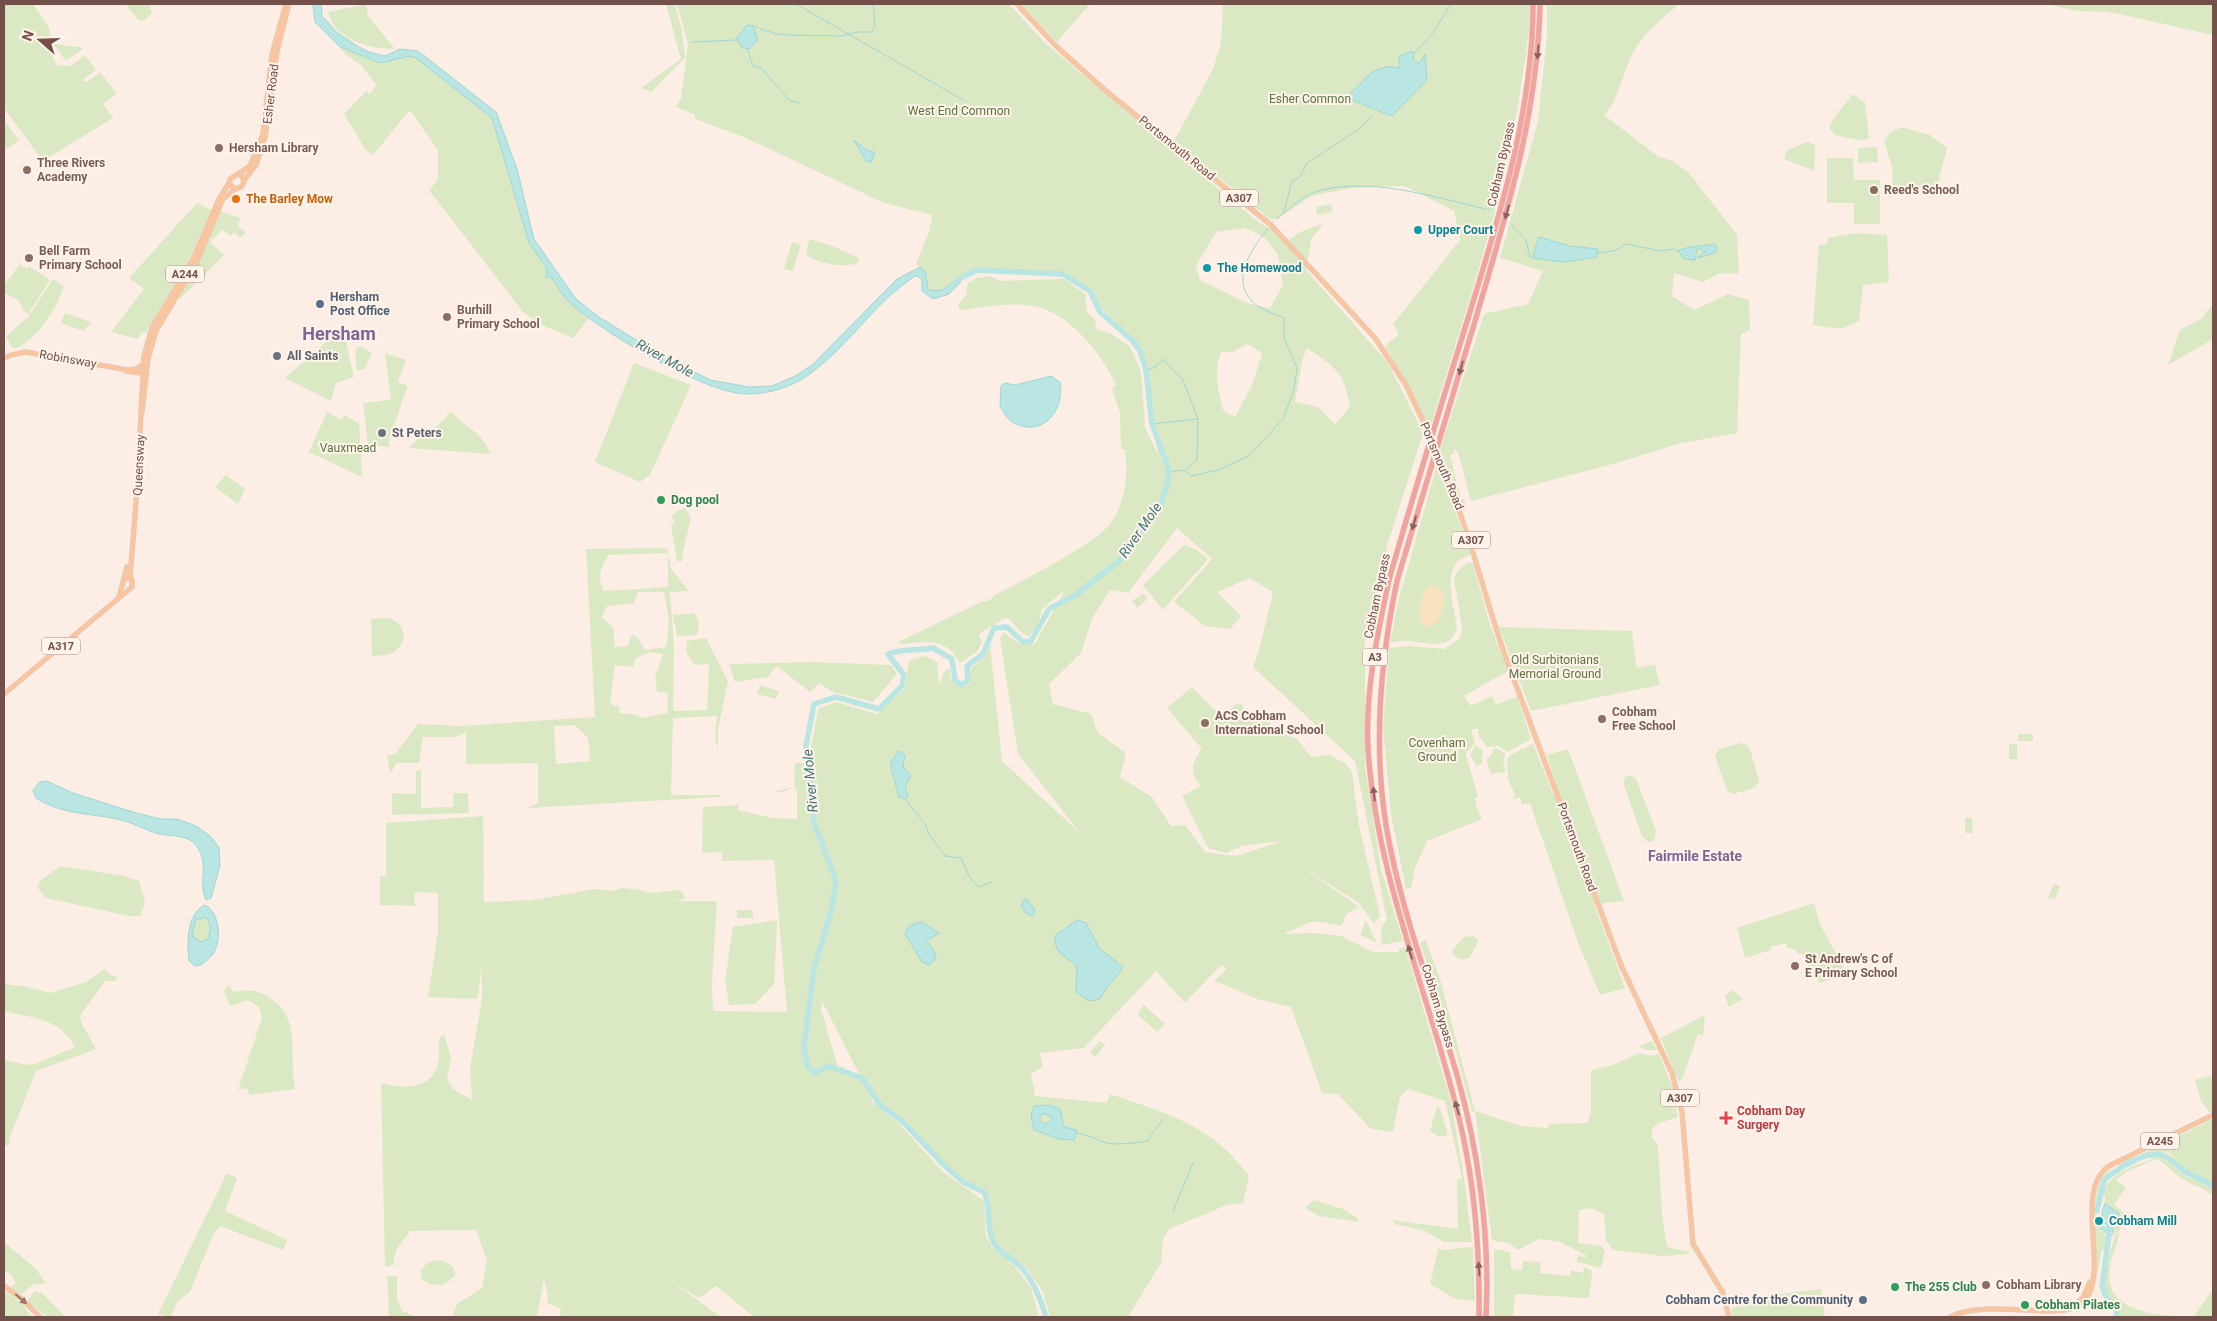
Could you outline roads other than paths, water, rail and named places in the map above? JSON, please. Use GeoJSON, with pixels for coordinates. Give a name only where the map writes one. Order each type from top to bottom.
{"type":"FeatureCollection","features":[{"type":"Feature","properties":{"kind":"highway","name":"Cobham Bypass"},"geometry":{"type":"LineString","coordinates":[[1479,1317],[1480,1279],[1471,1172],[1457,1109],[1396,906],[1378,827],[1368,748],[1370,709],[1379,629],[1390,580],[1493,236],[1516,151],[1527,82],[1533,4]]}},
{"type":"Feature","properties":{"kind":"highway","name":"Cobham Bypass"},"geometry":{"type":"LineString","coordinates":[[1486,1317],[1485,1248],[1476,1160],[1457,1077],[1408,916],[1386,826],[1379,755],[1379,717],[1381,675],[1387,631],[1398,581],[1498,241],[1523,148],[1536,69],[1540,4]]}},
{"type":"Feature","properties":{"kind":"main road","name":"Esher Road"},"geometry":{"type":"LineString","coordinates":[[238,174],[251,164],[263,134],[272,54],[288,4]]}},
{"type":"Feature","properties":{"kind":"main road","name":"Esher Road"},"geometry":{"type":"LineString","coordinates":[[244,180],[257,162],[265,137],[276,51],[288,4]]}},
{"type":"Feature","properties":{"kind":"main road","name":"Portsmouth Road"},"geometry":{"type":"LineString","coordinates":[[1016,4],[1056,46],[1106,91],[1271,225],[1384,349],[1406,385],[1425,425],[1467,527],[1494,625],[1621,966],[1672,1073],[1682,1112],[1694,1244],[1723,1293],[1729,1317]]}},
{"type":"Feature","properties":{"kind":"main road"},"geometry":{"type":"LineString","coordinates":[[238,174],[244,180],[241,187],[235,189],[229,183],[231,176],[238,174]]}},
{"type":"Feature","properties":{"kind":"main road","name":"A244"},"geometry":{"type":"LineString","coordinates":[[141,373],[152,328],[192,261],[219,198],[229,183]]}},
{"type":"Feature","properties":{"kind":"main road","name":"A244"},"geometry":{"type":"LineString","coordinates":[[141,373],[145,370],[156,331],[196,263],[222,202],[226,195],[235,189]]}},
{"type":"Feature","properties":{"kind":"main road","name":"Robinsway"},"geometry":{"type":"LineString","coordinates":[[4,358],[18,353],[34,353],[141,373]]}},
{"type":"Feature","properties":{"kind":"main road"},"geometry":{"type":"LineString","coordinates":[[65,359],[66,353]]}},
{"type":"Feature","properties":{"kind":"main road"},"geometry":{"type":"LineString","coordinates":[[141,416],[148,359]]}},
{"type":"Feature","properties":{"kind":"main road"},"geometry":{"type":"LineString","coordinates":[[94,370],[95,364]]}},
{"type":"Feature","properties":{"kind":"main road","name":"Robinsway"},"geometry":{"type":"LineString","coordinates":[[102,366],[128,370],[136,369],[142,365]]}},
{"type":"Feature","properties":{"kind":"main road","name":"Queensway"},"geometry":{"type":"LineString","coordinates":[[130,578],[141,416],[141,373]]}},
{"type":"Feature","properties":{"kind":"main road","name":"Queensway"},"geometry":{"type":"LineString","coordinates":[[130,578],[131,557]]}},
{"type":"Feature","properties":{"kind":"main road"},"geometry":{"type":"LineString","coordinates":[[130,578],[134,584],[128,589],[123,587],[122,583],[130,578]]}},
{"type":"Feature","properties":{"kind":"main road","name":"A317"},"geometry":{"type":"LineString","coordinates":[[118,598],[123,587]]}},
{"type":"Feature","properties":{"kind":"main road","name":"A317"},"geometry":{"type":"LineString","coordinates":[[4,694],[128,589]]}},
{"type":"Feature","properties":{"kind":"main road","name":"A245"},"geometry":{"type":"LineString","coordinates":[[1953,1316],[1976,1309],[2054,1311],[2070,1308],[2084,1295],[2093,1274],[2093,1198],[2099,1175],[2107,1168],[2213,1115]]}},
{"type":"Feature","properties":{"kind":"main road"},"geometry":{"type":"LineString","coordinates":[[5,1287],[23,1300],[33,1315],[40,1317]]}},
{"type":"Feature","properties":{"kind":"water"},"geometry":{"type":"Polygon","coordinates":[[[313,4],[321,4],[322,16],[338,33],[357,46],[369,52],[385,56],[400,49],[418,51],[496,112],[517,169],[534,239],[576,299],[599,317],[641,343],[710,380],[749,387],[772,386],[795,376],[812,365],[897,279],[920,267],[925,271],[928,289],[941,290],[957,278],[961,282],[949,294],[933,299],[922,291],[922,279],[917,276],[914,277],[875,310],[828,359],[808,375],[784,388],[748,394],[706,384],[652,358],[601,327],[566,299],[551,277],[546,277],[547,269],[529,243],[492,118],[416,58],[410,56],[380,63],[340,47],[315,22],[313,4]]]}},
{"type":"Feature","properties":{"kind":"water"},"geometry":{"type":"Polygon","coordinates":[[[747,25],[753,26],[758,40],[749,49],[742,48],[737,38],[747,25]]]}},
{"type":"Feature","properties":{"kind":"water"},"geometry":{"type":"Polygon","coordinates":[[[1412,51],[1414,54],[1413,59],[1420,63],[1425,54],[1427,80],[1392,116],[1349,99],[1352,92],[1369,75],[1383,68],[1399,68],[1398,57],[1412,51]]]}},
{"type":"Feature","properties":{"kind":"water"},"geometry":{"type":"Polygon","coordinates":[[[854,140],[865,149],[875,153],[871,162],[866,161],[854,140]]]}},
{"type":"Feature","properties":{"kind":"water"},"geometry":{"type":"Polygon","coordinates":[[[1539,237],[1570,246],[1598,249],[1597,257],[1564,262],[1532,258],[1539,237]]]}},
{"type":"Feature","properties":{"kind":"water"},"geometry":{"type":"Polygon","coordinates":[[[1715,244],[1717,249],[1715,253],[1697,258],[1705,252],[1697,248],[1695,260],[1684,259],[1678,251],[1691,247],[1715,244]]]}},
{"type":"Feature","properties":{"kind":"water"},"geometry":{"type":"Polygon","coordinates":[[[1051,376],[1060,382],[1061,393],[1055,412],[1049,419],[1033,427],[1023,426],[1010,421],[1000,406],[1001,386],[1005,383],[1015,385],[1051,376]]]}},
{"type":"Feature","properties":{"kind":"water"},"geometry":{"type":"Polygon","coordinates":[[[898,751],[905,755],[903,767],[911,776],[905,787],[908,795],[906,799],[899,797],[891,768],[891,763],[898,751]]]}},
{"type":"Feature","properties":{"kind":"water"},"geometry":{"type":"Polygon","coordinates":[[[47,781],[73,793],[136,813],[161,819],[177,819],[196,826],[210,836],[219,847],[220,866],[211,898],[206,900],[203,887],[203,861],[198,848],[190,840],[155,833],[121,820],[67,811],[46,804],[36,798],[33,790],[40,782],[47,781]]]}},
{"type":"Feature","properties":{"kind":"water"},"geometry":{"type":"Polygon","coordinates":[[[1024,899],[1027,899],[1035,910],[1033,916],[1026,913],[1021,906],[1024,899]]]}},
{"type":"Feature","properties":{"kind":"water"},"geometry":{"type":"Polygon","coordinates":[[[205,905],[214,914],[218,927],[218,942],[213,954],[201,965],[195,966],[189,961],[188,938],[191,922],[199,909],[205,905]],[[206,917],[199,920],[196,918],[192,936],[201,942],[208,939],[210,928],[206,917]]]}},
{"type":"Feature","properties":{"kind":"water"},"geometry":{"type":"Polygon","coordinates":[[[1077,920],[1086,923],[1099,948],[1123,967],[1100,999],[1089,1001],[1076,992],[1077,966],[1061,954],[1056,947],[1055,936],[1077,920]]]}},
{"type":"Feature","properties":{"kind":"water"},"geometry":{"type":"Polygon","coordinates":[[[922,922],[939,933],[927,941],[936,954],[934,961],[929,965],[922,962],[905,934],[913,924],[922,922]]]}},
{"type":"Feature","properties":{"kind":"water"},"geometry":{"type":"Polygon","coordinates":[[[1049,1105],[1060,1109],[1064,1127],[1077,1130],[1074,1140],[1059,1139],[1034,1130],[1031,1115],[1034,1106],[1049,1105]],[[1043,1113],[1040,1116],[1040,1121],[1044,1124],[1050,1122],[1052,1117],[1043,1113]]]}},
{"type":"Feature","properties":{"kind":"water"},"geometry":{"type":"Polygon","coordinates":[[[2105,1203],[2119,1214],[2111,1234],[2104,1232],[2108,1226],[2104,1223],[2102,1212],[2105,1203]]]}},
{"type":"Feature","properties":{"kind":"waterway"},"geometry":{"type":"LineString","coordinates":[[796,4],[965,101]]}},
{"type":"Feature","properties":{"kind":"waterway"},"geometry":{"type":"LineString","coordinates":[[753,26],[776,34],[790,35],[842,36],[857,32],[872,32],[875,25],[873,4]]}},
{"type":"Feature","properties":{"kind":"waterway"},"geometry":{"type":"LineString","coordinates":[[1414,54],[1432,34],[1451,4]]}},
{"type":"Feature","properties":{"kind":"waterway"},"geometry":{"type":"LineString","coordinates":[[692,42],[738,40]]}},
{"type":"Feature","properties":{"kind":"waterway"},"geometry":{"type":"LineString","coordinates":[[747,48],[753,66],[761,68],[790,101],[799,103]]}},
{"type":"Feature","properties":{"kind":"waterway"},"geometry":{"type":"LineString","coordinates":[[1284,212],[1292,181],[1300,177],[1307,163],[1358,130],[1372,116]]}},
{"type":"Feature","properties":{"kind":"waterway"},"geometry":{"type":"LineString","coordinates":[[1277,218],[1312,193],[1333,188],[1355,186],[1378,187],[1424,194],[1490,210]]}},
{"type":"Feature","properties":{"kind":"waterway"},"geometry":{"type":"LineString","coordinates":[[1511,224],[1526,240],[1530,257]]}},
{"type":"Feature","properties":{"kind":"waterway"},"geometry":{"type":"LineString","coordinates":[[1168,472],[1184,470],[1191,476],[1218,470],[1249,456],[1283,419],[1294,390],[1297,368],[1284,338],[1284,318],[1255,304],[1247,295],[1243,285],[1245,265],[1255,245],[1268,228]]}},
{"type":"Feature","properties":{"kind":"waterway"},"geometry":{"type":"LineString","coordinates":[[1598,253],[1614,251],[1626,244],[1661,251],[1674,249],[1678,251]]}},
{"type":"Feature","properties":{"kind":"waterway","name":"River Mole"},"geometry":{"type":"LineString","coordinates":[[953,285],[961,278],[977,270],[1062,274],[1090,291],[1100,312],[1132,340],[1140,351],[1146,370],[1152,424],[1168,467],[1168,482],[1161,504],[1120,560],[1076,595],[1049,609],[1031,641],[1023,642],[1007,627],[994,628],[983,654],[967,666],[968,680],[962,685],[955,680],[952,659],[933,648],[899,651],[888,654],[904,675],[902,686],[879,709],[836,697],[814,704],[806,746],[814,823],[836,880],[832,908],[814,969],[804,1046],[807,1066],[814,1073],[829,1066],[862,1078],[879,1104],[904,1123],[945,1166],[963,1182],[984,1192],[988,1205],[992,1239],[995,1245],[1026,1273],[1037,1291],[1046,1317]]}},
{"type":"Feature","properties":{"kind":"waterway"},"geometry":{"type":"LineString","coordinates":[[1146,370],[1156,367],[1163,359],[1183,380],[1198,419],[1197,460],[1185,470]]}},
{"type":"Feature","properties":{"kind":"waterway"},"geometry":{"type":"LineString","coordinates":[[1152,424],[1197,419]]}},
{"type":"Feature","properties":{"kind":"waterway"},"geometry":{"type":"LineString","coordinates":[[905,799],[926,825],[928,833],[945,856],[961,858],[970,878],[979,887],[991,882]]}},
{"type":"Feature","properties":{"kind":"waterway"},"geometry":{"type":"LineString","coordinates":[[1077,1133],[1110,1144],[1144,1142],[1147,1141],[1163,1119]]}},
{"type":"Feature","properties":{"kind":"waterway","name":"River Mole"},"geometry":{"type":"LineString","coordinates":[[2097,1211],[2104,1180],[2132,1161],[2149,1155],[2164,1156],[2186,1172],[2213,1187]]}},
{"type":"Feature","properties":{"kind":"waterway"},"geometry":{"type":"LineString","coordinates":[[1173,1211],[1193,1163]]}},
{"type":"Feature","properties":{"kind":"waterway"},"geometry":{"type":"LineString","coordinates":[[2097,1224],[2110,1233]]}},
{"type":"Feature","properties":{"kind":"waterway","name":"River Mole"},"geometry":{"type":"LineString","coordinates":[[2110,1227],[2102,1286],[2106,1297],[2117,1312],[2116,1317]]}},
{"type":"Feature","properties":{"kind":"place","name":"Hersham Library"},"geometry":{"type":"Point","coordinates":[219,148]}},
{"type":"Feature","properties":{"kind":"place","name":"Three Rivers Academy"},"geometry":{"type":"Point","coordinates":[27,170]}},
{"type":"Feature","properties":{"kind":"place","name":"Reed's School"},"geometry":{"type":"Point","coordinates":[1874,190]}},
{"type":"Feature","properties":{"kind":"place","name":"The Barley Mow"},"geometry":{"type":"Point","coordinates":[236,199]}},
{"type":"Feature","properties":{"kind":"place","name":"Upper Court"},"geometry":{"type":"Point","coordinates":[1418,230]}},
{"type":"Feature","properties":{"kind":"place","name":"Bell Farm Primary School"},"geometry":{"type":"Point","coordinates":[29,258]}},
{"type":"Feature","properties":{"kind":"place","name":"The Homewood"},"geometry":{"type":"Point","coordinates":[1207,268]}},
{"type":"Feature","properties":{"kind":"place","name":"Hersham Post Office"},"geometry":{"type":"Point","coordinates":[320,304]}},
{"type":"Feature","properties":{"kind":"place","name":"Burhill Primary School"},"geometry":{"type":"Point","coordinates":[447,317]}},
{"type":"Feature","properties":{"kind":"place","name":"All Saints"},"geometry":{"type":"Point","coordinates":[277,356]}},
{"type":"Feature","properties":{"kind":"place","name":"St Peters"},"geometry":{"type":"Point","coordinates":[382,433]}},
{"type":"Feature","properties":{"kind":"place","name":"Dog pool"},"geometry":{"type":"Point","coordinates":[661,500]}},
{"type":"Feature","properties":{"kind":"place","name":"Cobham Free School"},"geometry":{"type":"Point","coordinates":[1602,719]}},
{"type":"Feature","properties":{"kind":"place","name":"ACS Cobham International School"},"geometry":{"type":"Point","coordinates":[1205,723]}},
{"type":"Feature","properties":{"kind":"place","name":"St Andrew's C of E Primary School"},"geometry":{"type":"Point","coordinates":[1795,966]}},
{"type":"Feature","properties":{"kind":"place","name":"Cobham Day Surgery"},"geometry":{"type":"Point","coordinates":[1726,1118]}},
{"type":"Feature","properties":{"kind":"place","name":"Cobham Mill"},"geometry":{"type":"Point","coordinates":[2099,1221]}},
{"type":"Feature","properties":{"kind":"place","name":"Cobham Library"},"geometry":{"type":"Point","coordinates":[1986,1285]}},
{"type":"Feature","properties":{"kind":"place","name":"The 255 Club"},"geometry":{"type":"Point","coordinates":[1895,1287]}},
{"type":"Feature","properties":{"kind":"place","name":"Cobham Centre for the Community"},"geometry":{"type":"Point","coordinates":[1863,1300]}},
{"type":"Feature","properties":{"kind":"place","name":"Cobham Pilates"},"geometry":{"type":"Point","coordinates":[2025,1305]}},
{"type":"Feature","properties":{"kind":"district","name":"Hersham"},"geometry":{"type":"Point","coordinates":[339,334]}},
{"type":"Feature","properties":{"kind":"district","name":"Fairmile Estate"},"geometry":{"type":"Point","coordinates":[1695,856]}},
{"type":"Feature","properties":{"kind":"park label","name":"Esher Common"},"geometry":{"type":"Point","coordinates":[1310,99]}},
{"type":"Feature","properties":{"kind":"park label","name":"West End Common"},"geometry":{"type":"Point","coordinates":[959,111]}},
{"type":"Feature","properties":{"kind":"park label","name":"Vauxmead"},"geometry":{"type":"Point","coordinates":[348,448]}},
{"type":"Feature","properties":{"kind":"park label","name":"Old Surbitonians Memorial Ground"},"geometry":{"type":"Point","coordinates":[1555,667]}},
{"type":"Feature","properties":{"kind":"park label","name":"Covenham Ground"},"geometry":{"type":"Point","coordinates":[1437,750]}}]}
